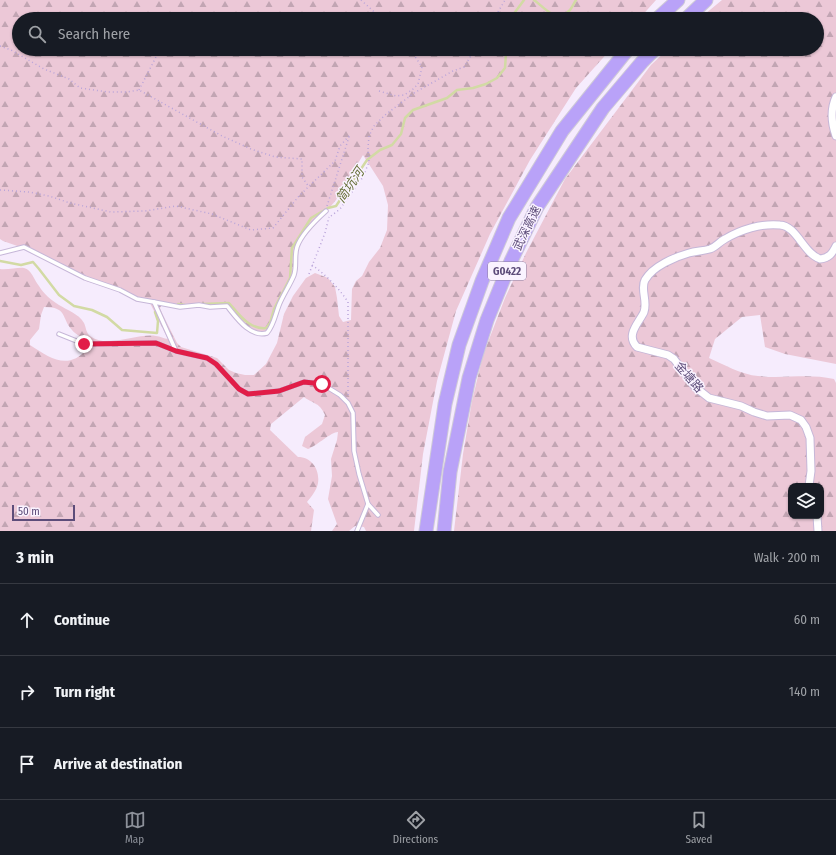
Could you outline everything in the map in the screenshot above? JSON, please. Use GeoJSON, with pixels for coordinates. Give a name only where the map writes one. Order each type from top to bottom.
{"type":"FeatureCollection","features":[{"type":"Feature","properties":{"kind":"highway"},"geometry":{"type":"LineString","coordinates":[[665,12],[678,0]]}},
{"type":"Feature","properties":{"kind":"highway"},"geometry":{"type":"LineString","coordinates":[[693,12],[706,0]]}},
{"type":"Feature","properties":{"kind":"highway","name":"武深高速"},"geometry":{"type":"LineString","coordinates":[[426,531],[444,404],[459,345],[482,281],[509,218],[562,131],[622,56]]}},
{"type":"Feature","properties":{"kind":"highway","name":"武深高速"},"geometry":{"type":"LineString","coordinates":[[444,531],[450,472],[469,378],[487,320],[511,261],[536,207],[598,115],[648,56]]}},
{"type":"Feature","properties":{"kind":"street"},"geometry":{"type":"LineString","coordinates":[[836,97],[831,109],[836,136]]}},
{"type":"Feature","properties":{"kind":"street","name":"金塘路"},"geometry":{"type":"LineString","coordinates":[[809,483],[811,471],[810,438],[806,427],[801,420],[790,416],[767,416],[741,406],[709,398],[695,388],[674,359],[637,347],[632,341],[632,334],[634,328],[644,313],[646,306],[644,288],[645,280],[659,267],[681,255],[710,249],[723,240],[741,231],[774,224],[782,225],[788,228],[815,258],[820,259],[829,257],[836,246]]}},
{"type":"Feature","properties":{"kind":"street"},"geometry":{"type":"LineString","coordinates":[[817,519],[818,531]]}},
{"type":"Feature","properties":{"kind":"lane"},"geometry":{"type":"LineString","coordinates":[[0,253],[24,248],[85,278],[120,290],[136,299],[180,307],[200,305],[210,307],[227,306],[244,327],[260,333],[267,333],[274,321],[279,304],[295,273],[297,247],[301,238],[316,220],[326,211]]}},
{"type":"Feature","properties":{"kind":"lane"},"geometry":{"type":"LineString","coordinates":[[154,302],[176,351]]}},
{"type":"Feature","properties":{"kind":"lane"},"geometry":{"type":"LineString","coordinates":[[59,334],[84,344],[156,343],[176,351],[207,358],[216,364],[239,389],[248,394],[279,391],[304,382],[322,384],[340,395],[348,403],[353,413],[354,451],[359,474],[368,504],[378,515]]}},
{"type":"Feature","properties":{"kind":"lane"},"geometry":{"type":"LineString","coordinates":[[357,531],[368,504]]}},
{"type":"Feature","properties":{"kind":"path"},"geometry":{"type":"LineString","coordinates":[[361,0],[374,12]]}},
{"type":"Feature","properties":{"kind":"path"},"geometry":{"type":"LineString","coordinates":[[498,12],[505,0]]}},
{"type":"Feature","properties":{"kind":"path"},"geometry":{"type":"LineString","coordinates":[[0,46],[12,51]]}},
{"type":"Feature","properties":{"kind":"path"},"geometry":{"type":"LineString","coordinates":[[21,56],[44,69],[69,79],[80,88],[108,92],[139,90],[222,136],[275,157],[302,159],[302,177],[309,187]]}},
{"type":"Feature","properties":{"kind":"path"},"geometry":{"type":"LineString","coordinates":[[139,90],[157,56]]}},
{"type":"Feature","properties":{"kind":"path"},"geometry":{"type":"LineString","coordinates":[[379,91],[396,96],[404,95],[412,90],[418,84],[422,67],[415,56]]}},
{"type":"Feature","properties":{"kind":"path"},"geometry":{"type":"LineString","coordinates":[[309,274],[325,233],[329,216],[336,213],[347,201],[363,177],[369,162],[369,136],[374,126],[385,115],[414,93],[453,71],[464,67],[471,56]]}},
{"type":"Feature","properties":{"kind":"path"},"geometry":{"type":"LineString","coordinates":[[0,190],[29,192],[111,212],[145,211],[176,206],[212,214],[251,230],[273,228],[299,196],[335,162],[340,146],[350,135],[328,203]]}},
{"type":"Feature","properties":{"kind":"path"},"geometry":{"type":"LineString","coordinates":[[312,265],[321,271],[341,290],[348,302],[348,403]]}},
{"type":"Feature","properties":{"kind":"green space"},"geometry":{"type":"Polygon","coordinates":[[[0,0],[656,0],[645,12],[12,12],[12,56],[605,56],[576,88],[530,160],[490,234],[456,311],[437,381],[423,454],[414,531],[366,531],[364,527],[355,526],[349,531],[332,531],[337,524],[328,499],[332,476],[331,459],[338,432],[332,434],[308,449],[302,446],[305,437],[322,424],[325,415],[319,406],[304,397],[271,424],[270,430],[298,457],[307,459],[311,462],[318,473],[317,486],[307,502],[314,510],[311,531],[0,531],[0,269],[27,269],[45,294],[50,299],[79,317],[84,323],[89,335],[97,340],[113,341],[148,336],[158,336],[168,339],[150,303],[136,301],[117,290],[86,281],[26,249],[0,239],[0,0]],[[363,155],[336,200],[303,239],[298,248],[296,273],[267,336],[247,329],[239,323],[226,307],[209,309],[198,307],[178,309],[166,305],[161,306],[160,308],[162,313],[177,343],[181,347],[217,358],[229,370],[236,373],[254,375],[266,364],[277,343],[284,314],[293,296],[306,278],[315,273],[328,278],[335,287],[339,316],[343,322],[351,320],[352,289],[356,281],[362,276],[369,262],[380,248],[387,230],[388,205],[383,186],[363,155]],[[44,307],[39,329],[30,340],[30,345],[52,358],[59,360],[66,361],[80,356],[87,349],[85,339],[73,331],[61,311],[52,307],[44,307]]]}},
{"type":"Feature","properties":{"kind":"green space"},"geometry":{"type":"Polygon","coordinates":[[[722,0],[836,0],[836,364],[785,354],[765,347],[760,315],[742,317],[715,339],[709,358],[752,375],[768,377],[815,376],[834,379],[836,383],[836,531],[454,531],[463,454],[472,401],[483,355],[505,298],[526,253],[565,179],[651,65],[661,56],[824,56],[824,12],[707,12],[722,0]]]}},
{"type":"Feature","properties":{"kind":"waterway","name":"简坑河"},"geometry":{"type":"LineString","coordinates":[[515,12],[524,0]]}},
{"type":"Feature","properties":{"kind":"waterway","name":"简坑河"},"geometry":{"type":"LineString","coordinates":[[534,0],[549,12]]}},
{"type":"Feature","properties":{"kind":"waterway","name":"简坑河"},"geometry":{"type":"LineString","coordinates":[[568,12],[576,0]]}},
{"type":"Feature","properties":{"kind":"waterway","name":"简坑河"},"geometry":{"type":"LineString","coordinates":[[202,304],[229,303],[249,324],[260,328],[266,328],[270,323],[274,309],[290,278],[292,248],[311,218],[328,208],[336,206],[367,160],[380,150],[392,145],[401,134],[405,118],[413,110],[447,98],[457,90],[473,88],[486,84],[497,78],[505,68],[506,56]]}},
{"type":"Feature","properties":{"kind":"waterway","name":"简坑河"},"geometry":{"type":"LineString","coordinates":[[0,261],[21,265],[33,262],[59,295],[74,306],[92,310],[107,317],[122,330],[157,333],[158,321],[155,312]]}},
{"type":"Feature","properties":{"kind":"waterway","name":"简坑河"},"geometry":{"type":"LineString","coordinates":[[178,304],[185,305]]}},
{"type":"Feature","properties":{"kind":"route"},"geometry":{"type":"LineString","coordinates":[[84,344],[156,343],[176,351],[207,358],[216,364],[239,389],[248,394],[279,391],[304,382],[322,384]]}}]}
